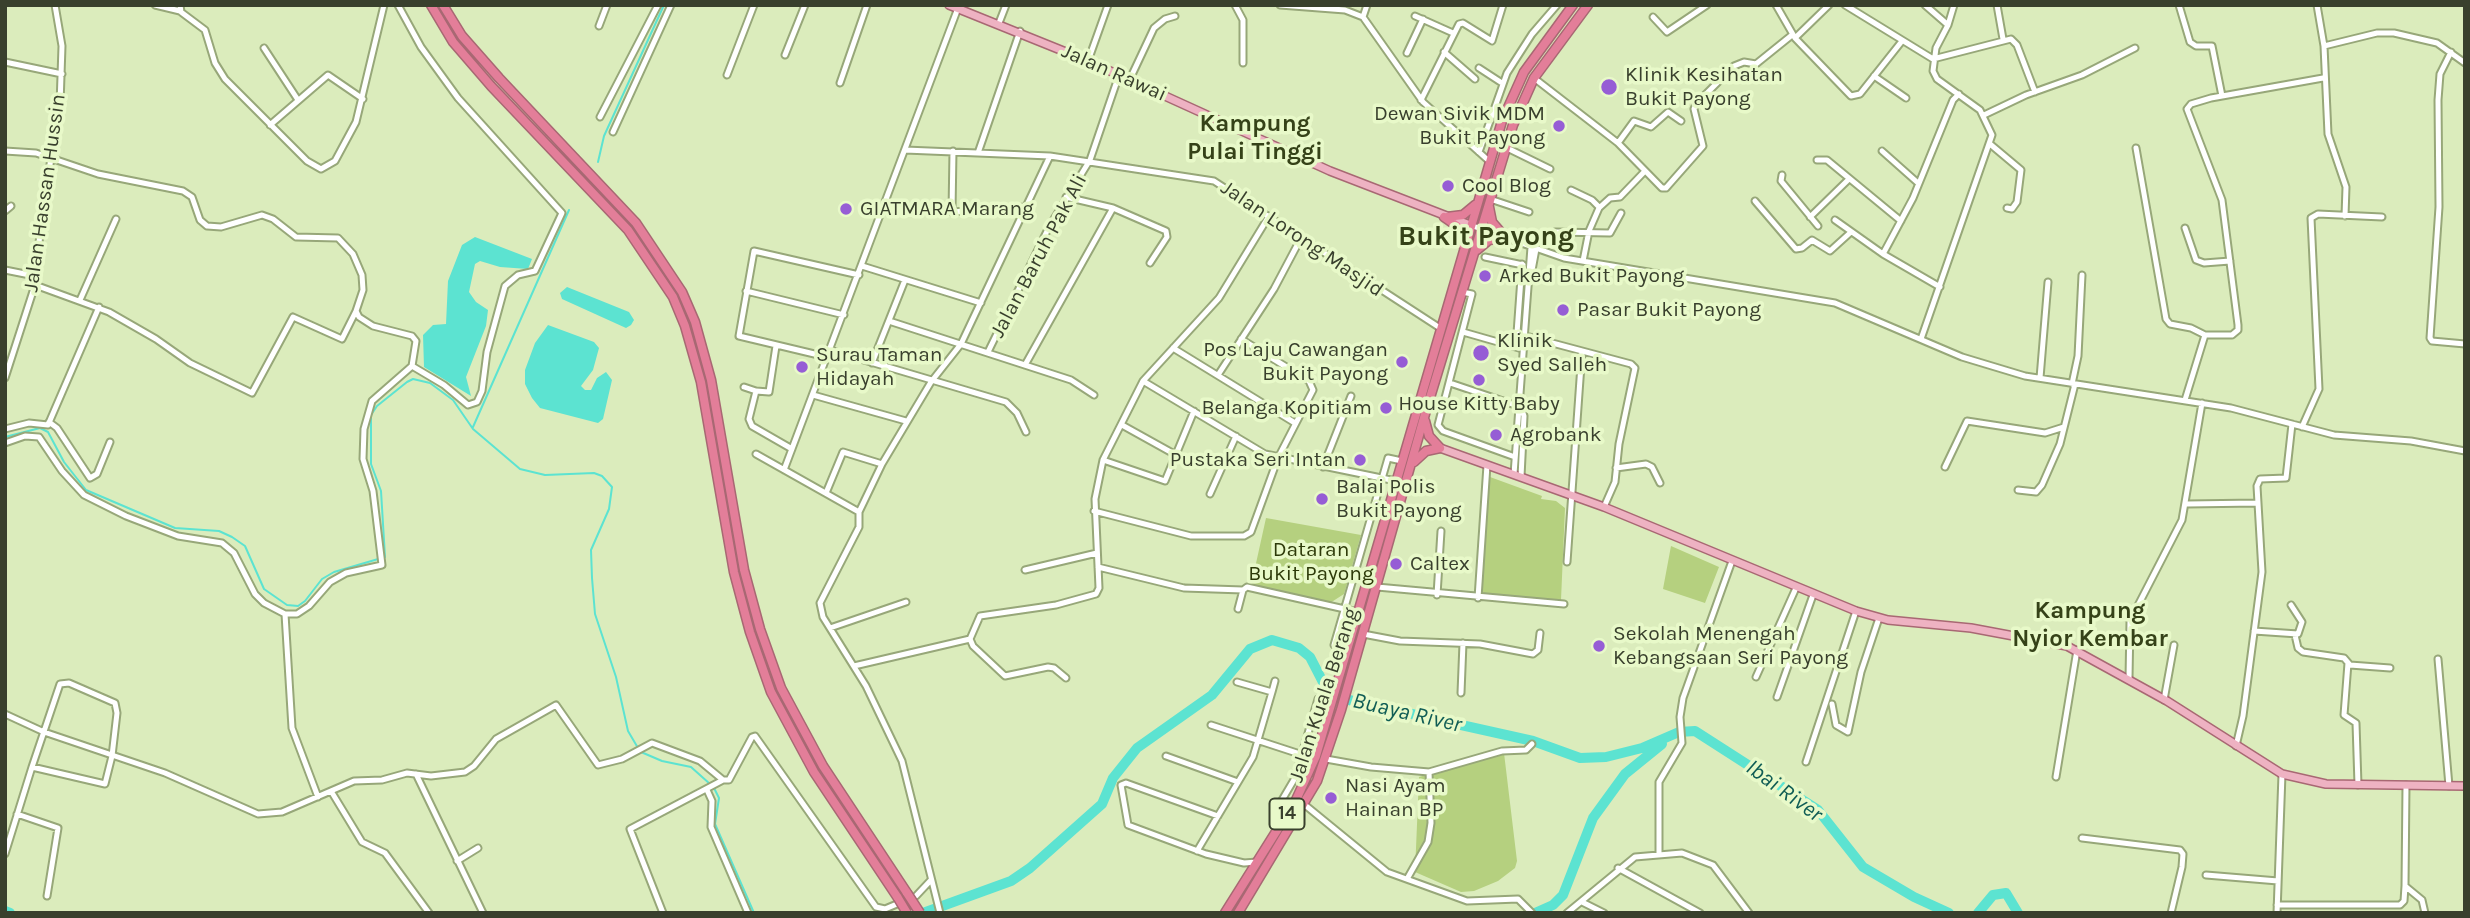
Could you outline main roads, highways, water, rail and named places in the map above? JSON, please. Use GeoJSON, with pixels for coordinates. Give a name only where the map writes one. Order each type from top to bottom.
{"type":"FeatureCollection","features":[{"type":"Feature","properties":{"kind":"highway"},"geometry":{"type":"LineString","coordinates":[[431,5],[453,42],[628,230],[673,297],[685,326],[701,382],[734,572],[750,632],[771,692],[814,772],[907,913]]}},
{"type":"Feature","properties":{"kind":"highway"},"geometry":{"type":"LineString","coordinates":[[443,5],[462,36],[499,78],[636,223],[682,292],[699,334],[711,380],[744,569],[760,629],[781,688],[823,766],[920,913]]}},
{"type":"Feature","properties":{"kind":"highway","name":"Jalan Kuala Berang"},"geometry":{"type":"LineString","coordinates":[[1225,913],[1296,800],[1315,759],[1489,161],[1517,85],[1573,5]]}},
{"type":"Feature","properties":{"kind":"highway","name":"Jalan Kuala Berang"},"geometry":{"type":"LineString","coordinates":[[1238,913],[1305,805],[1326,759],[1424,414],[1505,148],[1534,78],[1588,5]]}},
{"type":"Feature","properties":{"kind":"highway"},"geometry":{"type":"LineString","coordinates":[[1444,217],[1463,215],[1478,200]]}},
{"type":"Feature","properties":{"kind":"highway"},"geometry":{"type":"LineString","coordinates":[[1474,253],[1484,242],[1505,237],[1492,222],[1489,201]]}},
{"type":"Feature","properties":{"kind":"highway"},"geometry":{"type":"LineString","coordinates":[[1444,217],[1459,230],[1463,250]]}},
{"type":"Feature","properties":{"kind":"highway"},"geometry":{"type":"LineString","coordinates":[[1424,414],[1429,436],[1440,448]]}},
{"type":"Feature","properties":{"kind":"highway"},"geometry":{"type":"LineString","coordinates":[[1410,467],[1426,451],[1440,448]]}},
{"type":"Feature","properties":{"kind":"main road","name":"Jalan Rawai"},"geometry":{"type":"LineString","coordinates":[[953,7],[999,23],[1130,79],[1294,155],[1470,226]]}},
{"type":"Feature","properties":{"kind":"main road"},"geometry":{"type":"LineString","coordinates":[[1440,448],[1604,507],[1856,611],[1880,618],[1971,628],[2041,640],[2077,650],[2164,699],[2283,774],[2314,782],[2358,785],[2465,786]]}},
{"type":"Feature","properties":{"kind":"water"},"geometry":{"type":"Polygon","coordinates":[[[475,237],[532,259],[528,269],[500,267],[480,261],[475,264],[469,292],[476,302],[488,310],[486,326],[466,377],[471,396],[424,367],[423,335],[433,325],[446,324],[448,281],[462,245],[475,237]]]}},
{"type":"Feature","properties":{"kind":"water"},"geometry":{"type":"Polygon","coordinates":[[[567,287],[629,312],[634,320],[626,328],[562,299],[560,293],[567,287]]]}},
{"type":"Feature","properties":{"kind":"water"},"geometry":{"type":"Polygon","coordinates":[[[548,325],[594,342],[599,348],[593,370],[581,386],[585,390],[591,390],[597,378],[606,372],[612,380],[603,419],[598,423],[540,408],[532,398],[525,384],[525,370],[535,343],[548,325]]]}},
{"type":"Feature","properties":{"kind":"waterway"},"geometry":{"type":"LineString","coordinates":[[598,162],[604,136],[664,5]]}},
{"type":"Feature","properties":{"kind":"waterway"},"geometry":{"type":"LineString","coordinates":[[473,427],[569,210]]}},
{"type":"Feature","properties":{"kind":"waterway"},"geometry":{"type":"LineString","coordinates":[[5,437],[40,428],[48,432],[64,462],[86,490],[175,528],[219,531],[232,537],[245,546],[264,589],[287,605],[298,606],[322,579],[334,572],[385,557],[381,491],[371,464],[371,415],[377,406],[407,382],[413,379],[430,383],[453,400],[473,429],[520,469],[545,475],[594,473],[602,476],[612,487],[609,509],[591,550],[595,614],[616,677],[628,731],[638,748]]}},
{"type":"Feature","properties":{"kind":"waterway","name":"Buaya River"},"geometry":{"type":"LineString","coordinates":[[923,913],[1011,881],[1030,868],[1102,804],[1113,778],[1137,748],[1212,695],[1250,649],[1272,640],[1299,648],[1310,657],[1326,688],[1340,698],[1533,741],[1580,758],[1606,757],[1642,748],[1679,732],[1695,731],[1818,810],[1863,867],[1914,897],[1949,913]]}},
{"type":"Feature","properties":{"kind":"waterway"},"geometry":{"type":"LineString","coordinates":[[1535,913],[1553,905],[1563,895],[1593,818],[1625,774],[1662,744]]}},
{"type":"Feature","properties":{"kind":"waterway"},"geometry":{"type":"LineString","coordinates":[[641,752],[662,761],[691,767],[710,784]]}},
{"type":"Feature","properties":{"kind":"waterway"},"geometry":{"type":"LineString","coordinates":[[714,788],[719,798],[715,824],[754,913]]}},
{"type":"Feature","properties":{"kind":"waterway","name":"Ibai River"},"geometry":{"type":"LineString","coordinates":[[1978,913],[1993,895],[2006,893],[2018,913]]}},
{"type":"Feature","properties":{"kind":"waterway","name":"Buaya River"},"geometry":{"type":"LineString","coordinates":[[5,911],[10,913]]}},
{"type":"Feature","properties":{"kind":"place","name":"Klinik Kesihatan Bukit Payong"},"geometry":{"type":"Point","coordinates":[1609,87]}},
{"type":"Feature","properties":{"kind":"place","name":"Dewan Sivik MDM Bukit Payong"},"geometry":{"type":"Point","coordinates":[1559,126]}},
{"type":"Feature","properties":{"kind":"place","name":"Cool Blog"},"geometry":{"type":"Point","coordinates":[1448,186]}},
{"type":"Feature","properties":{"kind":"place","name":"GIATMARA Marang"},"geometry":{"type":"Point","coordinates":[846,209]}},
{"type":"Feature","properties":{"kind":"place","name":"Arked Bukit Payong"},"geometry":{"type":"Point","coordinates":[1485,276]}},
{"type":"Feature","properties":{"kind":"place","name":"Pasar Bukit Payong"},"geometry":{"type":"Point","coordinates":[1563,310]}},
{"type":"Feature","properties":{"kind":"place","name":"Klinik Syed Salleh"},"geometry":{"type":"Point","coordinates":[1481,353]}},
{"type":"Feature","properties":{"kind":"place","name":"Pos Laju Cawangan Bukit Payong"},"geometry":{"type":"Point","coordinates":[1402,362]}},
{"type":"Feature","properties":{"kind":"place","name":"Surau Taman Hidayah"},"geometry":{"type":"Point","coordinates":[802,367]}},
{"type":"Feature","properties":{"kind":"place","name":"House Kitty Baby"},"geometry":{"type":"Point","coordinates":[1479,380]}},
{"type":"Feature","properties":{"kind":"place","name":"Belanga Kopitiam"},"geometry":{"type":"Point","coordinates":[1386,408]}},
{"type":"Feature","properties":{"kind":"place","name":"Agrobank"},"geometry":{"type":"Point","coordinates":[1496,435]}},
{"type":"Feature","properties":{"kind":"place","name":"Pustaka Seri Intan"},"geometry":{"type":"Point","coordinates":[1360,460]}},
{"type":"Feature","properties":{"kind":"place","name":"Balai Polis Bukit Payong"},"geometry":{"type":"Point","coordinates":[1322,499]}},
{"type":"Feature","properties":{"kind":"place","name":"Caltex"},"geometry":{"type":"Point","coordinates":[1396,564]}},
{"type":"Feature","properties":{"kind":"place","name":"Sekolah Menengah Kebangsaan Seri Payong"},"geometry":{"type":"Point","coordinates":[1599,646]}},
{"type":"Feature","properties":{"kind":"place","name":"Nasi Ayam Hainan BP"},"geometry":{"type":"Point","coordinates":[1331,798]}},
{"type":"Feature","properties":{"kind":"district","name":"Kampung Pulai Tinggi"},"geometry":{"type":"Point","coordinates":[1255,138]}},
{"type":"Feature","properties":{"kind":"district","name":"Bukit Payong"},"geometry":{"type":"Point","coordinates":[1486,237]}},
{"type":"Feature","properties":{"kind":"district","name":"Kampung Nyior Kembar"},"geometry":{"type":"Point","coordinates":[2090,625]}},
{"type":"Feature","properties":{"kind":"park label","name":"Dataran Bukit Payong"},"geometry":{"type":"Point","coordinates":[1311,562]}}]}
